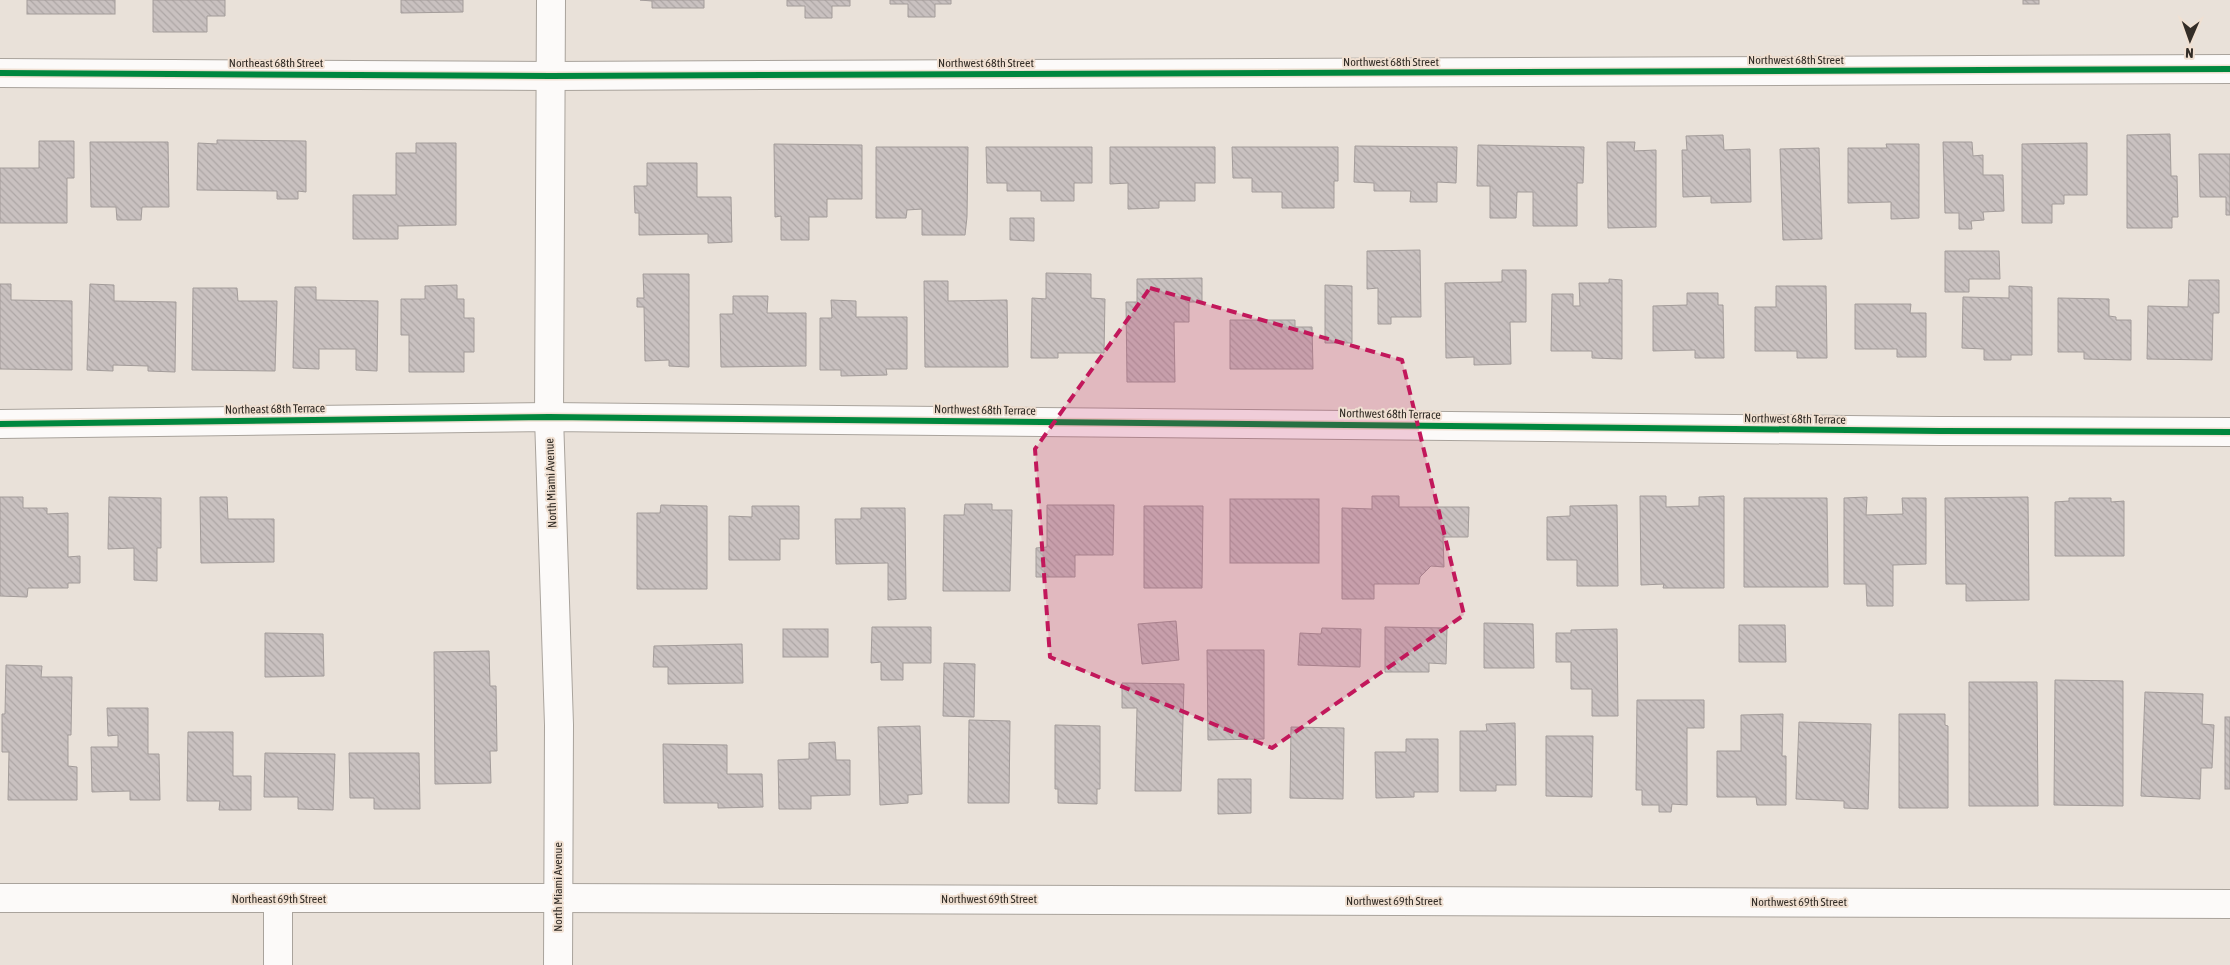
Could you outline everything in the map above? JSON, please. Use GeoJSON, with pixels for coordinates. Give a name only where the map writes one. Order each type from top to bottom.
{"type":"FeatureCollection","features":[{"type":"Feature","properties":{"kind":"street","name":"North Miami Avenue"},"geometry":{"type":"LineString","coordinates":[[551,0],[549,417],[559,725],[558,965]]}},
{"type":"Feature","properties":{"kind":"street","name":"Northwest 68th Street"},"geometry":{"type":"LineString","coordinates":[[551,76],[2230,70]]}},
{"type":"Feature","properties":{"kind":"street","name":"Northeast 68th Street"},"geometry":{"type":"LineString","coordinates":[[0,73],[551,76]]}},
{"type":"Feature","properties":{"kind":"street","name":"Northeast 68th Terrace"},"geometry":{"type":"LineString","coordinates":[[0,424],[549,417]]}},
{"type":"Feature","properties":{"kind":"street","name":"Northwest 68th Terrace"},"geometry":{"type":"LineString","coordinates":[[549,417],[1920,431],[2230,432]]}},
{"type":"Feature","properties":{"kind":"street","name":"Northeast 69th Street"},"geometry":{"type":"LineString","coordinates":[[0,898],[558,898]]}},
{"type":"Feature","properties":{"kind":"street","name":"Northwest 69th Street"},"geometry":{"type":"LineString","coordinates":[[558,898],[2230,904]]}},
{"type":"Feature","properties":{"kind":"street"},"geometry":{"type":"LineString","coordinates":[[278,899],[278,965]]}},
{"type":"Feature","properties":{"kind":"highlighted area"},"geometry":{"type":"Polygon","coordinates":[[[1150,288],[1402,360],[1464,615],[1272,748],[1050,657],[1035,449],[1150,288]]]}},
{"type":"Feature","properties":{"kind":"building"},"geometry":{"type":"Polygon","coordinates":[[[27,0],[115,0],[115,14],[27,14],[27,0]]]}},
{"type":"Feature","properties":{"kind":"building"},"geometry":{"type":"Polygon","coordinates":[[[153,0],[225,0],[225,16],[207,16],[207,32],[153,32],[153,0]]]}},
{"type":"Feature","properties":{"kind":"building"},"geometry":{"type":"Polygon","coordinates":[[[401,0],[463,0],[463,12],[401,13],[401,0]]]}},
{"type":"Feature","properties":{"kind":"building"},"geometry":{"type":"Polygon","coordinates":[[[640,0],[704,0],[704,8],[652,8],[652,1],[640,0]]]}},
{"type":"Feature","properties":{"kind":"building"},"geometry":{"type":"Polygon","coordinates":[[[787,0],[850,0],[850,6],[832,6],[832,18],[805,18],[805,6],[787,6],[787,0]]]}},
{"type":"Feature","properties":{"kind":"building"},"geometry":{"type":"Polygon","coordinates":[[[890,0],[951,0],[951,4],[935,4],[935,17],[908,17],[908,4],[890,4],[890,0]]]}},
{"type":"Feature","properties":{"kind":"building"},"geometry":{"type":"Polygon","coordinates":[[[2023,0],[2039,0],[2039,4],[2023,4],[2023,0]]]}},
{"type":"Feature","properties":{"kind":"building"},"geometry":{"type":"Polygon","coordinates":[[[2170,134],[2171,176],[2177,176],[2178,217],[2172,217],[2172,228],[2127,228],[2127,135],[2170,134]]]}},
{"type":"Feature","properties":{"kind":"building"},"geometry":{"type":"Polygon","coordinates":[[[1723,135],[1724,150],[1750,149],[1751,202],[1711,203],[1711,196],[1683,197],[1682,150],[1687,150],[1686,136],[1723,135]]]}},
{"type":"Feature","properties":{"kind":"building"},"geometry":{"type":"Polygon","coordinates":[[[217,140],[306,141],[306,192],[298,191],[298,199],[277,199],[277,191],[197,190],[198,143],[217,144],[217,140]]]}},
{"type":"Feature","properties":{"kind":"building"},"geometry":{"type":"Polygon","coordinates":[[[39,141],[74,141],[74,178],[67,178],[67,223],[0,223],[0,168],[39,168],[39,141]]]}},
{"type":"Feature","properties":{"kind":"building"},"geometry":{"type":"Polygon","coordinates":[[[90,142],[168,142],[169,207],[142,207],[141,220],[117,220],[116,207],[91,207],[90,142]]]}},
{"type":"Feature","properties":{"kind":"building"},"geometry":{"type":"Polygon","coordinates":[[[1607,142],[1635,142],[1634,151],[1656,150],[1656,227],[1608,228],[1607,142]]]}},
{"type":"Feature","properties":{"kind":"building"},"geometry":{"type":"Polygon","coordinates":[[[1943,142],[1972,142],[1973,156],[1983,155],[1983,175],[2003,175],[2004,211],[1983,212],[1984,220],[1971,221],[1972,229],[1959,229],[1959,213],[1945,213],[1943,142]]]}},
{"type":"Feature","properties":{"kind":"building"},"geometry":{"type":"Polygon","coordinates":[[[416,143],[456,143],[456,225],[398,226],[398,239],[353,239],[353,195],[396,195],[396,153],[416,153],[416,143]]]}},
{"type":"Feature","properties":{"kind":"building"},"geometry":{"type":"Polygon","coordinates":[[[2087,143],[2087,195],[2064,195],[2064,204],[2052,204],[2052,223],[2022,223],[2022,144],[2087,143]]]}},
{"type":"Feature","properties":{"kind":"building"},"geometry":{"type":"Polygon","coordinates":[[[774,144],[862,145],[862,199],[827,199],[827,217],[809,217],[809,240],[781,240],[781,216],[775,217],[774,144]]]}},
{"type":"Feature","properties":{"kind":"building"},"geometry":{"type":"Polygon","coordinates":[[[1886,144],[1919,144],[1919,218],[1891,219],[1891,202],[1848,203],[1848,148],[1887,148],[1886,144]]]}},
{"type":"Feature","properties":{"kind":"building"},"geometry":{"type":"Polygon","coordinates":[[[1478,145],[1584,147],[1583,183],[1577,183],[1577,226],[1533,226],[1533,192],[1517,192],[1516,218],[1490,218],[1490,186],[1477,186],[1478,145]]]}},
{"type":"Feature","properties":{"kind":"building"},"geometry":{"type":"Polygon","coordinates":[[[1355,146],[1457,147],[1456,183],[1437,182],[1437,202],[1410,202],[1411,191],[1374,191],[1374,183],[1354,182],[1355,146]]]}},
{"type":"Feature","properties":{"kind":"building"},"geometry":{"type":"Polygon","coordinates":[[[876,147],[968,147],[965,235],[922,235],[922,209],[907,210],[906,218],[876,218],[876,147]]]}},
{"type":"Feature","properties":{"kind":"building"},"geometry":{"type":"Polygon","coordinates":[[[986,147],[1092,147],[1092,183],[1074,183],[1074,201],[1041,201],[1041,191],[1007,191],[1007,183],[987,183],[986,147]]]}},
{"type":"Feature","properties":{"kind":"building"},"geometry":{"type":"Polygon","coordinates":[[[1110,147],[1215,147],[1215,183],[1195,183],[1195,201],[1159,201],[1159,208],[1128,209],[1128,183],[1110,184],[1110,147]]]}},
{"type":"Feature","properties":{"kind":"building"},"geometry":{"type":"Polygon","coordinates":[[[1232,147],[1338,147],[1338,181],[1334,181],[1334,208],[1282,208],[1282,192],[1252,192],[1252,178],[1233,178],[1232,147]]]}},
{"type":"Feature","properties":{"kind":"building"},"geometry":{"type":"Polygon","coordinates":[[[1819,148],[1822,239],[1783,240],[1780,149],[1819,148]]]}},
{"type":"Feature","properties":{"kind":"building"},"geometry":{"type":"Polygon","coordinates":[[[2199,154],[2230,154],[2230,215],[2226,215],[2226,197],[2200,197],[2199,154]]]}},
{"type":"Feature","properties":{"kind":"building"},"geometry":{"type":"Polygon","coordinates":[[[647,163],[697,163],[697,197],[731,197],[732,242],[708,243],[708,234],[639,235],[639,213],[635,213],[634,186],[647,186],[647,163]]]}},
{"type":"Feature","properties":{"kind":"building"},"geometry":{"type":"Polygon","coordinates":[[[1010,218],[1034,218],[1034,241],[1010,240],[1010,218]]]}},
{"type":"Feature","properties":{"kind":"building"},"geometry":{"type":"Polygon","coordinates":[[[1420,250],[1421,317],[1391,317],[1391,324],[1378,324],[1378,288],[1367,289],[1367,251],[1420,250]]]}},
{"type":"Feature","properties":{"kind":"building"},"geometry":{"type":"Polygon","coordinates":[[[1945,251],[1999,251],[2000,279],[1969,279],[1969,292],[1945,292],[1945,251]]]}},
{"type":"Feature","properties":{"kind":"building"},"geometry":{"type":"Polygon","coordinates":[[[1502,270],[1526,270],[1526,322],[1510,322],[1511,364],[1474,365],[1474,357],[1446,358],[1445,283],[1502,282],[1502,270]]]}},
{"type":"Feature","properties":{"kind":"building"},"geometry":{"type":"Polygon","coordinates":[[[1046,273],[1091,274],[1091,298],[1105,299],[1104,353],[1058,353],[1058,358],[1031,358],[1032,298],[1046,299],[1046,273]]]}},
{"type":"Feature","properties":{"kind":"building"},"geometry":{"type":"Polygon","coordinates":[[[643,274],[689,274],[689,367],[669,366],[669,360],[645,361],[644,307],[637,307],[637,298],[644,298],[643,274]]]}},
{"type":"Feature","properties":{"kind":"building"},"geometry":{"type":"Polygon","coordinates":[[[1202,278],[1202,302],[1189,302],[1189,322],[1174,322],[1175,382],[1127,382],[1126,302],[1137,302],[1137,279],[1202,278]]]}},
{"type":"Feature","properties":{"kind":"building"},"geometry":{"type":"Polygon","coordinates":[[[1609,279],[1622,280],[1622,359],[1592,358],[1592,351],[1551,351],[1552,294],[1573,294],[1573,306],[1580,306],[1579,283],[1609,283],[1609,279]]]}},
{"type":"Feature","properties":{"kind":"building"},"geometry":{"type":"Polygon","coordinates":[[[2189,280],[2219,280],[2219,313],[2213,313],[2212,360],[2147,359],[2148,306],[2188,307],[2189,280]]]}},
{"type":"Feature","properties":{"kind":"building"},"geometry":{"type":"Polygon","coordinates":[[[924,281],[948,281],[948,301],[1007,300],[1008,367],[925,367],[924,281]]]}},
{"type":"Feature","properties":{"kind":"building"},"geometry":{"type":"Polygon","coordinates":[[[0,284],[11,284],[11,300],[72,301],[72,370],[0,369],[0,284]]]}},
{"type":"Feature","properties":{"kind":"building"},"geometry":{"type":"Polygon","coordinates":[[[90,284],[114,285],[114,301],[176,302],[175,372],[148,371],[148,366],[113,365],[113,371],[87,370],[90,284]]]}},
{"type":"Feature","properties":{"kind":"building"},"geometry":{"type":"Polygon","coordinates":[[[457,285],[457,299],[464,299],[464,318],[474,318],[474,352],[464,352],[464,372],[409,372],[409,335],[401,335],[401,299],[425,299],[425,286],[457,285]]]}},
{"type":"Feature","properties":{"kind":"building"},"geometry":{"type":"Polygon","coordinates":[[[1325,285],[1352,286],[1352,343],[1325,343],[1325,285]]]}},
{"type":"Feature","properties":{"kind":"building"},"geometry":{"type":"Polygon","coordinates":[[[1776,286],[1826,286],[1827,358],[1797,358],[1797,351],[1755,351],[1755,307],[1776,307],[1776,286]]]}},
{"type":"Feature","properties":{"kind":"building"},"geometry":{"type":"Polygon","coordinates":[[[2009,286],[2032,287],[2032,355],[2011,355],[2011,360],[1984,360],[1984,349],[1962,348],[1963,297],[2009,298],[2009,286]]]}},
{"type":"Feature","properties":{"kind":"building"},"geometry":{"type":"Polygon","coordinates":[[[295,287],[316,287],[316,300],[378,301],[377,371],[356,370],[356,349],[319,349],[319,369],[293,368],[295,287]]]}},
{"type":"Feature","properties":{"kind":"building"},"geometry":{"type":"Polygon","coordinates":[[[193,288],[237,288],[238,301],[277,301],[275,371],[192,370],[193,288]]]}},
{"type":"Feature","properties":{"kind":"building"},"geometry":{"type":"Polygon","coordinates":[[[1687,293],[1718,293],[1718,305],[1723,305],[1724,358],[1695,358],[1695,350],[1653,351],[1653,306],[1687,305],[1687,293]]]}},
{"type":"Feature","properties":{"kind":"building"},"geometry":{"type":"Polygon","coordinates":[[[733,296],[768,296],[767,313],[806,313],[806,366],[721,367],[720,314],[733,314],[733,296]]]}},
{"type":"Feature","properties":{"kind":"building"},"geometry":{"type":"Polygon","coordinates":[[[2058,298],[2109,299],[2109,316],[2116,317],[2116,320],[2131,320],[2131,360],[2084,359],[2084,352],[2058,352],[2058,298]]]}},
{"type":"Feature","properties":{"kind":"building"},"geometry":{"type":"Polygon","coordinates":[[[831,300],[856,301],[856,317],[907,317],[907,369],[886,369],[887,375],[841,376],[841,370],[820,370],[820,318],[832,318],[831,300]]]}},
{"type":"Feature","properties":{"kind":"building"},"geometry":{"type":"Polygon","coordinates":[[[1855,304],[1911,304],[1910,313],[1926,313],[1926,357],[1897,357],[1897,349],[1855,349],[1855,304]]]}},
{"type":"Feature","properties":{"kind":"building"},"geometry":{"type":"Polygon","coordinates":[[[1230,320],[1295,320],[1295,327],[1312,327],[1313,369],[1230,369],[1230,320]]]}},
{"type":"Feature","properties":{"kind":"building"},"geometry":{"type":"Polygon","coordinates":[[[1372,496],[1399,496],[1399,507],[1469,507],[1468,537],[1443,537],[1444,567],[1431,566],[1420,577],[1419,584],[1374,584],[1374,599],[1342,599],[1342,508],[1372,509],[1372,496]]]}},
{"type":"Feature","properties":{"kind":"building"},"geometry":{"type":"Polygon","coordinates":[[[1640,496],[1666,496],[1666,507],[1699,506],[1699,497],[1724,496],[1724,588],[1663,588],[1664,584],[1641,585],[1640,496]]]}},
{"type":"Feature","properties":{"kind":"building"},"geometry":{"type":"Polygon","coordinates":[[[0,497],[23,497],[23,508],[47,508],[47,514],[68,513],[68,557],[80,556],[80,583],[68,583],[68,588],[28,588],[27,597],[0,596],[0,497]]]}},
{"type":"Feature","properties":{"kind":"building"},"geometry":{"type":"Polygon","coordinates":[[[109,497],[161,498],[161,548],[157,548],[157,581],[134,580],[134,548],[108,549],[109,497]]]}},
{"type":"Feature","properties":{"kind":"building"},"geometry":{"type":"Polygon","coordinates":[[[200,497],[227,497],[228,519],[274,519],[274,562],[201,563],[200,497]]]}},
{"type":"Feature","properties":{"kind":"building"},"geometry":{"type":"Polygon","coordinates":[[[1867,497],[1866,515],[1903,514],[1902,498],[1926,498],[1926,564],[1893,565],[1893,606],[1867,606],[1866,584],[1844,584],[1844,498],[1867,497]]]}},
{"type":"Feature","properties":{"kind":"building"},"geometry":{"type":"Polygon","coordinates":[[[2028,497],[2029,600],[1966,601],[1966,584],[1946,584],[1945,498],[2028,497]]]}},
{"type":"Feature","properties":{"kind":"building"},"geometry":{"type":"Polygon","coordinates":[[[1744,498],[1827,498],[1828,587],[1744,587],[1744,498]]]}},
{"type":"Feature","properties":{"kind":"building"},"geometry":{"type":"Polygon","coordinates":[[[2069,498],[2111,498],[2111,502],[2124,501],[2124,556],[2055,556],[2055,502],[2069,501],[2069,498]]]}},
{"type":"Feature","properties":{"kind":"building"},"geometry":{"type":"Polygon","coordinates":[[[1230,499],[1319,499],[1319,563],[1230,563],[1230,499]]]}},
{"type":"Feature","properties":{"kind":"building"},"geometry":{"type":"Polygon","coordinates":[[[965,504],[992,504],[992,510],[1012,510],[1010,591],[943,591],[944,515],[964,515],[965,504]]]}},
{"type":"Feature","properties":{"kind":"building"},"geometry":{"type":"Polygon","coordinates":[[[661,505],[707,506],[707,589],[637,589],[637,513],[660,513],[661,505]]]}},
{"type":"Feature","properties":{"kind":"building"},"geometry":{"type":"Polygon","coordinates":[[[1047,505],[1114,505],[1113,555],[1075,555],[1075,577],[1036,577],[1036,548],[1047,547],[1047,505]]]}},
{"type":"Feature","properties":{"kind":"building"},"geometry":{"type":"Polygon","coordinates":[[[1617,505],[1618,586],[1577,586],[1577,560],[1547,560],[1547,517],[1570,516],[1570,506],[1617,505]]]}},
{"type":"Feature","properties":{"kind":"building"},"geometry":{"type":"Polygon","coordinates":[[[752,506],[799,506],[799,539],[780,539],[780,560],[729,560],[729,516],[752,517],[752,506]]]}},
{"type":"Feature","properties":{"kind":"building"},"geometry":{"type":"Polygon","coordinates":[[[1144,506],[1203,506],[1202,588],[1144,588],[1144,506]]]}},
{"type":"Feature","properties":{"kind":"building"},"geometry":{"type":"Polygon","coordinates":[[[861,508],[905,508],[906,599],[888,600],[888,563],[836,564],[835,519],[861,519],[861,508]]]}},
{"type":"Feature","properties":{"kind":"building"},"geometry":{"type":"Polygon","coordinates":[[[1176,621],[1179,660],[1142,664],[1138,624],[1176,621]]]}},
{"type":"Feature","properties":{"kind":"building"},"geometry":{"type":"Polygon","coordinates":[[[1484,623],[1533,624],[1534,668],[1484,668],[1484,623]]]}},
{"type":"Feature","properties":{"kind":"building"},"geometry":{"type":"Polygon","coordinates":[[[1739,625],[1785,625],[1786,662],[1739,662],[1739,625]]]}},
{"type":"Feature","properties":{"kind":"building"},"geometry":{"type":"Polygon","coordinates":[[[872,627],[931,627],[931,663],[903,663],[903,680],[881,680],[881,662],[871,663],[872,627]]]}},
{"type":"Feature","properties":{"kind":"building"},"geometry":{"type":"Polygon","coordinates":[[[1385,627],[1447,628],[1446,664],[1429,663],[1429,672],[1385,672],[1385,627]]]}},
{"type":"Feature","properties":{"kind":"building"},"geometry":{"type":"Polygon","coordinates":[[[1322,628],[1361,629],[1360,667],[1298,665],[1300,633],[1321,634],[1322,628]]]}},
{"type":"Feature","properties":{"kind":"building"},"geometry":{"type":"Polygon","coordinates":[[[783,629],[828,629],[828,657],[783,657],[783,629]]]}},
{"type":"Feature","properties":{"kind":"building"},"geometry":{"type":"Polygon","coordinates":[[[1617,629],[1618,716],[1592,716],[1592,689],[1571,689],[1571,662],[1556,662],[1556,633],[1571,633],[1571,630],[1617,629]]]}},
{"type":"Feature","properties":{"kind":"building"},"geometry":{"type":"Polygon","coordinates":[[[265,633],[323,634],[324,676],[265,677],[265,633]]]}},
{"type":"Feature","properties":{"kind":"building"},"geometry":{"type":"Polygon","coordinates":[[[742,644],[743,683],[668,684],[668,667],[653,667],[654,646],[742,644]]]}},
{"type":"Feature","properties":{"kind":"building"},"geometry":{"type":"Polygon","coordinates":[[[1207,650],[1264,650],[1264,739],[1208,740],[1207,650]]]}},
{"type":"Feature","properties":{"kind":"building"},"geometry":{"type":"Polygon","coordinates":[[[489,651],[490,686],[496,686],[497,751],[490,751],[491,783],[435,784],[434,652],[489,651]]]}},
{"type":"Feature","properties":{"kind":"building"},"geometry":{"type":"Polygon","coordinates":[[[944,663],[975,664],[974,717],[943,716],[944,663]]]}},
{"type":"Feature","properties":{"kind":"building"},"geometry":{"type":"Polygon","coordinates":[[[6,665],[42,666],[41,677],[72,677],[71,735],[68,735],[68,766],[77,767],[77,800],[8,800],[9,752],[2,752],[2,714],[5,714],[6,665]]]}},
{"type":"Feature","properties":{"kind":"building"},"geometry":{"type":"Polygon","coordinates":[[[2055,680],[2123,681],[2123,806],[2054,805],[2055,680]]]}},
{"type":"Feature","properties":{"kind":"building"},"geometry":{"type":"Polygon","coordinates":[[[1969,682],[2037,682],[2038,806],[1969,806],[1969,682]]]}},
{"type":"Feature","properties":{"kind":"building"},"geometry":{"type":"Polygon","coordinates":[[[1122,683],[1184,684],[1181,791],[1135,791],[1137,708],[1122,708],[1122,683]]]}},
{"type":"Feature","properties":{"kind":"building"},"geometry":{"type":"Polygon","coordinates":[[[2145,692],[2203,694],[2202,724],[2214,725],[2212,768],[2201,768],[2200,799],[2141,796],[2145,692]]]}},
{"type":"Feature","properties":{"kind":"building"},"geometry":{"type":"Polygon","coordinates":[[[1637,700],[1704,700],[1704,728],[1687,728],[1687,805],[1672,804],[1671,812],[1659,812],[1659,805],[1642,805],[1642,790],[1636,790],[1637,700]]]}},
{"type":"Feature","properties":{"kind":"building"},"geometry":{"type":"Polygon","coordinates":[[[107,708],[148,708],[148,754],[159,754],[160,800],[130,800],[130,791],[92,792],[91,747],[118,747],[118,735],[108,736],[107,708]]]}},
{"type":"Feature","properties":{"kind":"building"},"geometry":{"type":"Polygon","coordinates":[[[1783,714],[1782,756],[1786,756],[1786,805],[1757,805],[1756,797],[1717,797],[1717,751],[1741,751],[1741,715],[1783,714]]]}},
{"type":"Feature","properties":{"kind":"building"},"geometry":{"type":"Polygon","coordinates":[[[1899,714],[1945,714],[1945,725],[1948,726],[1948,808],[1899,808],[1899,714]]]}},
{"type":"Feature","properties":{"kind":"building"},"geometry":{"type":"Polygon","coordinates":[[[2225,717],[2230,717],[2230,789],[2225,789],[2225,717]]]}},
{"type":"Feature","properties":{"kind":"building"},"geometry":{"type":"Polygon","coordinates":[[[969,720],[1010,721],[1009,803],[968,803],[969,720]]]}},
{"type":"Feature","properties":{"kind":"building"},"geometry":{"type":"Polygon","coordinates":[[[1799,722],[1871,724],[1868,809],[1844,808],[1844,801],[1796,799],[1799,722]]]}},
{"type":"Feature","properties":{"kind":"building"},"geometry":{"type":"Polygon","coordinates":[[[1515,723],[1516,785],[1496,785],[1496,791],[1460,791],[1460,731],[1487,731],[1486,724],[1515,723]]]}},
{"type":"Feature","properties":{"kind":"building"},"geometry":{"type":"Polygon","coordinates":[[[1055,725],[1100,726],[1100,789],[1097,789],[1097,804],[1058,803],[1058,789],[1055,789],[1055,725]]]}},
{"type":"Feature","properties":{"kind":"building"},"geometry":{"type":"Polygon","coordinates":[[[920,726],[922,794],[908,795],[908,803],[880,805],[878,727],[920,726]]]}},
{"type":"Feature","properties":{"kind":"building"},"geometry":{"type":"Polygon","coordinates":[[[1291,727],[1344,728],[1343,799],[1290,798],[1291,727]]]}},
{"type":"Feature","properties":{"kind":"building"},"geometry":{"type":"Polygon","coordinates":[[[188,732],[233,732],[233,776],[251,776],[251,810],[219,810],[220,801],[187,801],[188,732]]]}},
{"type":"Feature","properties":{"kind":"building"},"geometry":{"type":"Polygon","coordinates":[[[1546,736],[1593,736],[1592,797],[1546,796],[1546,736]]]}},
{"type":"Feature","properties":{"kind":"building"},"geometry":{"type":"Polygon","coordinates":[[[1406,739],[1438,739],[1438,792],[1414,792],[1414,797],[1376,798],[1375,752],[1406,752],[1406,739]]]}},
{"type":"Feature","properties":{"kind":"building"},"geometry":{"type":"Polygon","coordinates":[[[835,742],[836,760],[850,760],[850,795],[811,796],[811,809],[779,809],[778,760],[809,759],[809,743],[835,742]]]}},
{"type":"Feature","properties":{"kind":"building"},"geometry":{"type":"Polygon","coordinates":[[[663,744],[727,745],[727,774],[762,774],[763,807],[718,808],[718,803],[664,803],[663,744]]]}},
{"type":"Feature","properties":{"kind":"building"},"geometry":{"type":"Polygon","coordinates":[[[265,753],[335,754],[333,810],[298,809],[298,797],[264,797],[265,753]]]}},
{"type":"Feature","properties":{"kind":"building"},"geometry":{"type":"Polygon","coordinates":[[[349,753],[419,753],[420,809],[374,809],[374,798],[350,798],[349,753]]]}},
{"type":"Feature","properties":{"kind":"building"},"geometry":{"type":"Polygon","coordinates":[[[1218,779],[1251,779],[1251,813],[1218,814],[1218,779]]]}},
{"type":"Feature","properties":{"kind":"cycle path"},"geometry":{"type":"LineString","coordinates":[[0,73],[551,76],[2230,69]]}},
{"type":"Feature","properties":{"kind":"cycle path"},"geometry":{"type":"LineString","coordinates":[[0,424],[549,417],[1940,431],[2230,432]]}}]}
